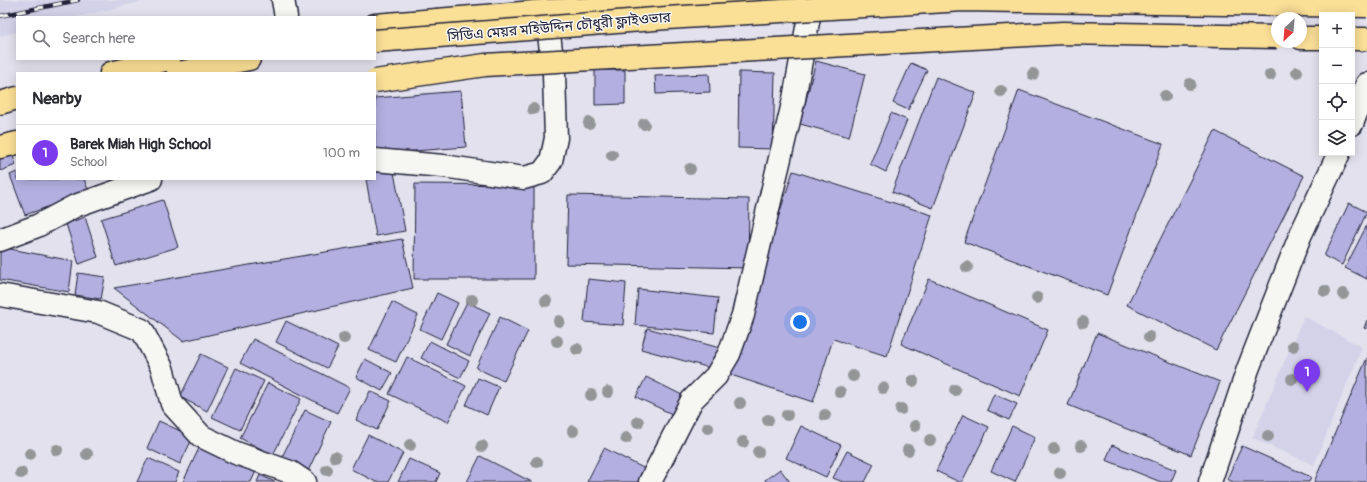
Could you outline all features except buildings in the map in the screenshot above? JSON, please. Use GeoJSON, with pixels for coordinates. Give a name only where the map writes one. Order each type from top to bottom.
{"type":"FeatureCollection","features":[{"type":"Feature","properties":{"kind":"highway"},"geometry":{"type":"LineString","coordinates":[[376,26],[546,11],[686,5],[748,0]]}},
{"type":"Feature","properties":{"kind":"highway","name":"সিডিএ মেয়র মহিউদ্দিন চৌধুরী ফ্লাইওভার"},"geometry":{"type":"LineString","coordinates":[[376,41],[667,18],[963,0],[1367,6]]}},
{"type":"Feature","properties":{"kind":"highway"},"geometry":{"type":"LineString","coordinates":[[376,81],[485,65],[1063,34],[1271,37]]}},
{"type":"Feature","properties":{"kind":"highway"},"geometry":{"type":"LineString","coordinates":[[1307,38],[1319,38]]}},
{"type":"Feature","properties":{"kind":"highway"},"geometry":{"type":"LineString","coordinates":[[1355,39],[1367,39]]}},
{"type":"Feature","properties":{"kind":"highway"},"geometry":{"type":"LineString","coordinates":[[115,72],[165,60]]}},
{"type":"Feature","properties":{"kind":"highway"},"geometry":{"type":"LineString","coordinates":[[183,72],[244,60]]}},
{"type":"Feature","properties":{"kind":"highway"},"geometry":{"type":"LineString","coordinates":[[0,103],[16,98]]}},
{"type":"Feature","properties":{"kind":"highway"},"geometry":{"type":"LineString","coordinates":[[0,108],[16,105]]}},
{"type":"Feature","properties":{"kind":"highway"},"geometry":{"type":"LineString","coordinates":[[0,147],[16,143]]}},
{"type":"Feature","properties":{"kind":"street"},"geometry":{"type":"LineString","coordinates":[[283,0],[286,16]]}},
{"type":"Feature","properties":{"kind":"street"},"geometry":{"type":"LineString","coordinates":[[650,482],[692,400],[716,376],[729,354],[743,315],[794,98],[812,0]]}},
{"type":"Feature","properties":{"kind":"street"},"geometry":{"type":"LineString","coordinates":[[376,160],[442,166],[524,178],[542,173],[551,161],[556,138],[554,74],[546,11]]}},
{"type":"Feature","properties":{"kind":"street"},"geometry":{"type":"LineString","coordinates":[[1354,120],[1367,84]]}},
{"type":"Feature","properties":{"kind":"street"},"geometry":{"type":"LineString","coordinates":[[1210,482],[1250,362],[1300,236],[1338,156]]}},
{"type":"Feature","properties":{"kind":"street"},"geometry":{"type":"LineString","coordinates":[[0,240],[37,226],[75,206],[148,180]]}},
{"type":"Feature","properties":{"kind":"street"},"geometry":{"type":"LineString","coordinates":[[0,294],[98,312],[142,330],[162,368],[172,404],[201,436],[236,453],[290,472],[306,482]]}},
{"type":"Feature","properties":{"kind":"shaded area"},"geometry":{"type":"Polygon","coordinates":[[[0,0],[148,0],[81,16],[16,16],[16,32],[0,36],[0,0]]]}},
{"type":"Feature","properties":{"kind":"shaded area"},"geometry":{"type":"Polygon","coordinates":[[[1304,316],[1362,347],[1314,465],[1252,438],[1304,316]]]}},
{"type":"Feature","properties":{"kind":"railway"},"geometry":{"type":"LineString","coordinates":[[0,16],[78,0]]}},
{"type":"Feature","properties":{"kind":"place","name":"Barek Miah High School"},"geometry":{"type":"Point","coordinates":[1307,392]}}]}
